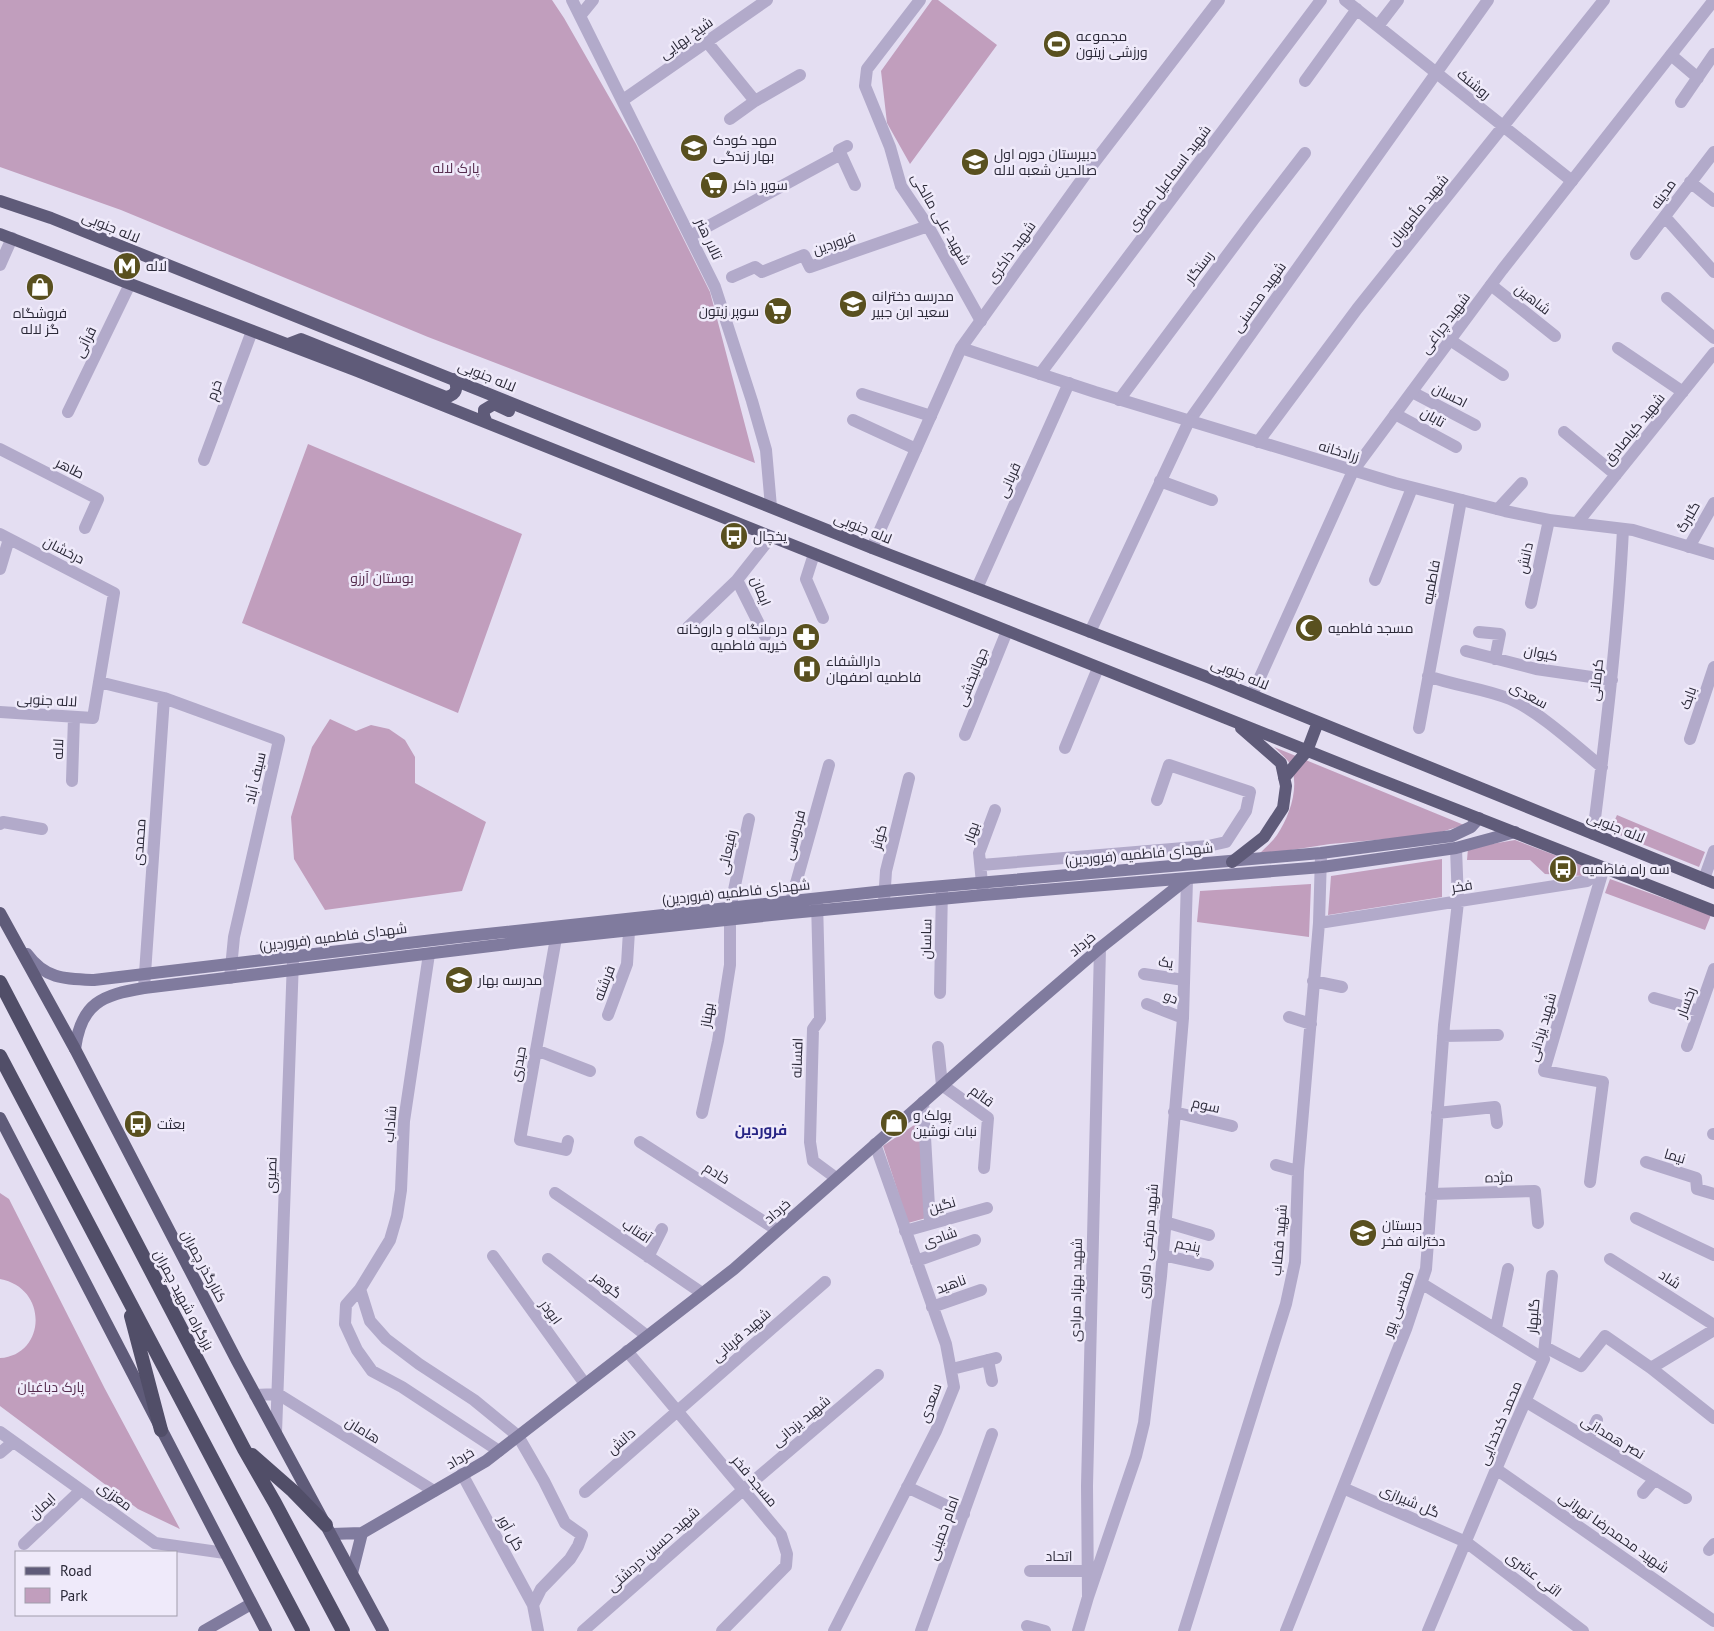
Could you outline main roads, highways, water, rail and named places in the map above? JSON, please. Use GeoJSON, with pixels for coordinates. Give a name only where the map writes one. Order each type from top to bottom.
{"type":"FeatureCollection","features":[{"type":"Feature","properties":{"kind":"highway","name":"بزرگراه شهید چمران"},"geometry":{"type":"LineString","coordinates":[[0,982],[244,1449],[343,1631]]}},
{"type":"Feature","properties":{"kind":"highway"},"geometry":{"type":"LineString","coordinates":[[0,1056],[303,1631]]}},
{"type":"Feature","properties":{"kind":"highway"},"geometry":{"type":"LineString","coordinates":[[124,1292],[161,1430]]}},
{"type":"Feature","properties":{"kind":"highway"},"geometry":{"type":"LineString","coordinates":[[244,1449],[293,1491],[328,1529]]}},
{"type":"Feature","properties":{"kind":"main road","name":"لاله جنوبی"},"geometry":{"type":"LineString","coordinates":[[0,201],[51,218],[872,548],[1252,695],[1711,880]]}},
{"type":"Feature","properties":{"kind":"main road"},"geometry":{"type":"LineString","coordinates":[[6,236],[288,344],[1098,668],[1714,911]]}},
{"type":"Feature","properties":{"kind":"main road"},"geometry":{"type":"LineString","coordinates":[[288,344],[301,339],[446,397],[456,392],[457,386],[454,379]]}},
{"type":"Feature","properties":{"kind":"main road"},"geometry":{"type":"LineString","coordinates":[[487,423],[484,410],[494,404],[628,459],[652,460]]}},
{"type":"Feature","properties":{"kind":"main road"},"geometry":{"type":"LineString","coordinates":[[1232,862],[1264,837],[1282,808],[1286,786],[1281,763],[1233,721]]}},
{"type":"Feature","properties":{"kind":"main road"},"geometry":{"type":"LineString","coordinates":[[1284,778],[1307,751],[1318,722]]}},
{"type":"Feature","properties":{"kind":"main road","name":"شهدای فاطمیه (فروردین)"},"geometry":{"type":"LineString","coordinates":[[817,905],[885,891],[1232,862],[1322,853],[1452,836],[1471,828],[1479,818]]}},
{"type":"Feature","properties":{"kind":"main road","name":"شهدای فاطمیه (فروردین)"},"geometry":{"type":"LineString","coordinates":[[10,932],[36,966],[54,976],[67,979],[94,980],[232,965],[293,964],[429,954],[628,931],[791,907],[884,904],[1322,867],[1456,848],[1515,832]]}},
{"type":"Feature","properties":{"kind":"main road","name":"خرداد"},"geometry":{"type":"LineString","coordinates":[[362,1533],[486,1461],[734,1269],[1100,948],[1187,878]]}},
{"type":"Feature","properties":{"kind":"main road","name":"کنارگذر چمران"},"geometry":{"type":"LineString","coordinates":[[0,913],[75,1049],[255,1395],[383,1631]]}},
{"type":"Feature","properties":{"kind":"main road","name":"شهدای فاطمیه (فروردین)"},"geometry":{"type":"LineString","coordinates":[[75,1049],[77,1032],[81,1021],[90,1010],[107,997],[124,992],[230,978],[293,964],[459,937],[730,915]]}},
{"type":"Feature","properties":{"kind":"main road"},"geometry":{"type":"LineString","coordinates":[[0,1118],[266,1631]]}},
{"type":"Feature","properties":{"kind":"main road"},"geometry":{"type":"LineString","coordinates":[[328,1529],[362,1533],[352,1573]]}},
{"type":"Feature","properties":{"kind":"main road"},"geometry":{"type":"LineString","coordinates":[[204,1631],[251,1604]]}},
{"type":"Feature","properties":{"kind":"place","name":"مجموعه ورزشی زیتون"},"geometry":{"type":"Point","coordinates":[1057,44]}},
{"type":"Feature","properties":{"kind":"place","name":"مهد کودک بهار زندگی"},"geometry":{"type":"Point","coordinates":[694,148]}},
{"type":"Feature","properties":{"kind":"place","name":"دبیرستان دوره اول صالحین شعبه لاله"},"geometry":{"type":"Point","coordinates":[975,162]}},
{"type":"Feature","properties":{"kind":"place","name":"سوپر ذاکر"},"geometry":{"type":"Point","coordinates":[714,185]}},
{"type":"Feature","properties":{"kind":"place","name":"لاله"},"geometry":{"type":"Point","coordinates":[127,266]}},
{"type":"Feature","properties":{"kind":"place","name":"فروشگاه گز لاله"},"geometry":{"type":"Point","coordinates":[40,287]}},
{"type":"Feature","properties":{"kind":"place","name":"مدرسه دخترانه سعید ابن جبیر"},"geometry":{"type":"Point","coordinates":[853,304]}},
{"type":"Feature","properties":{"kind":"place","name":"سوپر زیتون"},"geometry":{"type":"Point","coordinates":[778,311]}},
{"type":"Feature","properties":{"kind":"place","name":"یخچال"},"geometry":{"type":"Point","coordinates":[734,536]}},
{"type":"Feature","properties":{"kind":"place","name":"مسجد فاطمیه"},"geometry":{"type":"Point","coordinates":[1309,628]}},
{"type":"Feature","properties":{"kind":"place","name":"درمانگاه و داروخانه خیریه فاطمیه"},"geometry":{"type":"Point","coordinates":[806,637]}},
{"type":"Feature","properties":{"kind":"place","name":"دارالشفاء فاطمیه اصفهان"},"geometry":{"type":"Point","coordinates":[807,669]}},
{"type":"Feature","properties":{"kind":"place","name":"سه راه فاطمیه"},"geometry":{"type":"Point","coordinates":[1563,869]}},
{"type":"Feature","properties":{"kind":"place","name":"مدرسه بهار"},"geometry":{"type":"Point","coordinates":[459,980]}},
{"type":"Feature","properties":{"kind":"place","name":"پولک و نبات نوشین"},"geometry":{"type":"Point","coordinates":[894,1123]}},
{"type":"Feature","properties":{"kind":"place","name":"بعثت"},"geometry":{"type":"Point","coordinates":[138,1124]}},
{"type":"Feature","properties":{"kind":"place","name":"دبستان دخترانه فخر"},"geometry":{"type":"Point","coordinates":[1363,1233]}},
{"type":"Feature","properties":{"kind":"district","name":"فروردین"},"geometry":{"type":"Point","coordinates":[761,1130]}},
{"type":"Feature","properties":{"kind":"park label","name":"پارک لاله"},"geometry":{"type":"Point","coordinates":[456,168]}},
{"type":"Feature","properties":{"kind":"park label","name":"بوستان آرزو"},"geometry":{"type":"Point","coordinates":[382,578]}},
{"type":"Feature","properties":{"kind":"park label","name":"پارک دباغیان"},"geometry":{"type":"Point","coordinates":[51,1387]}}]}
